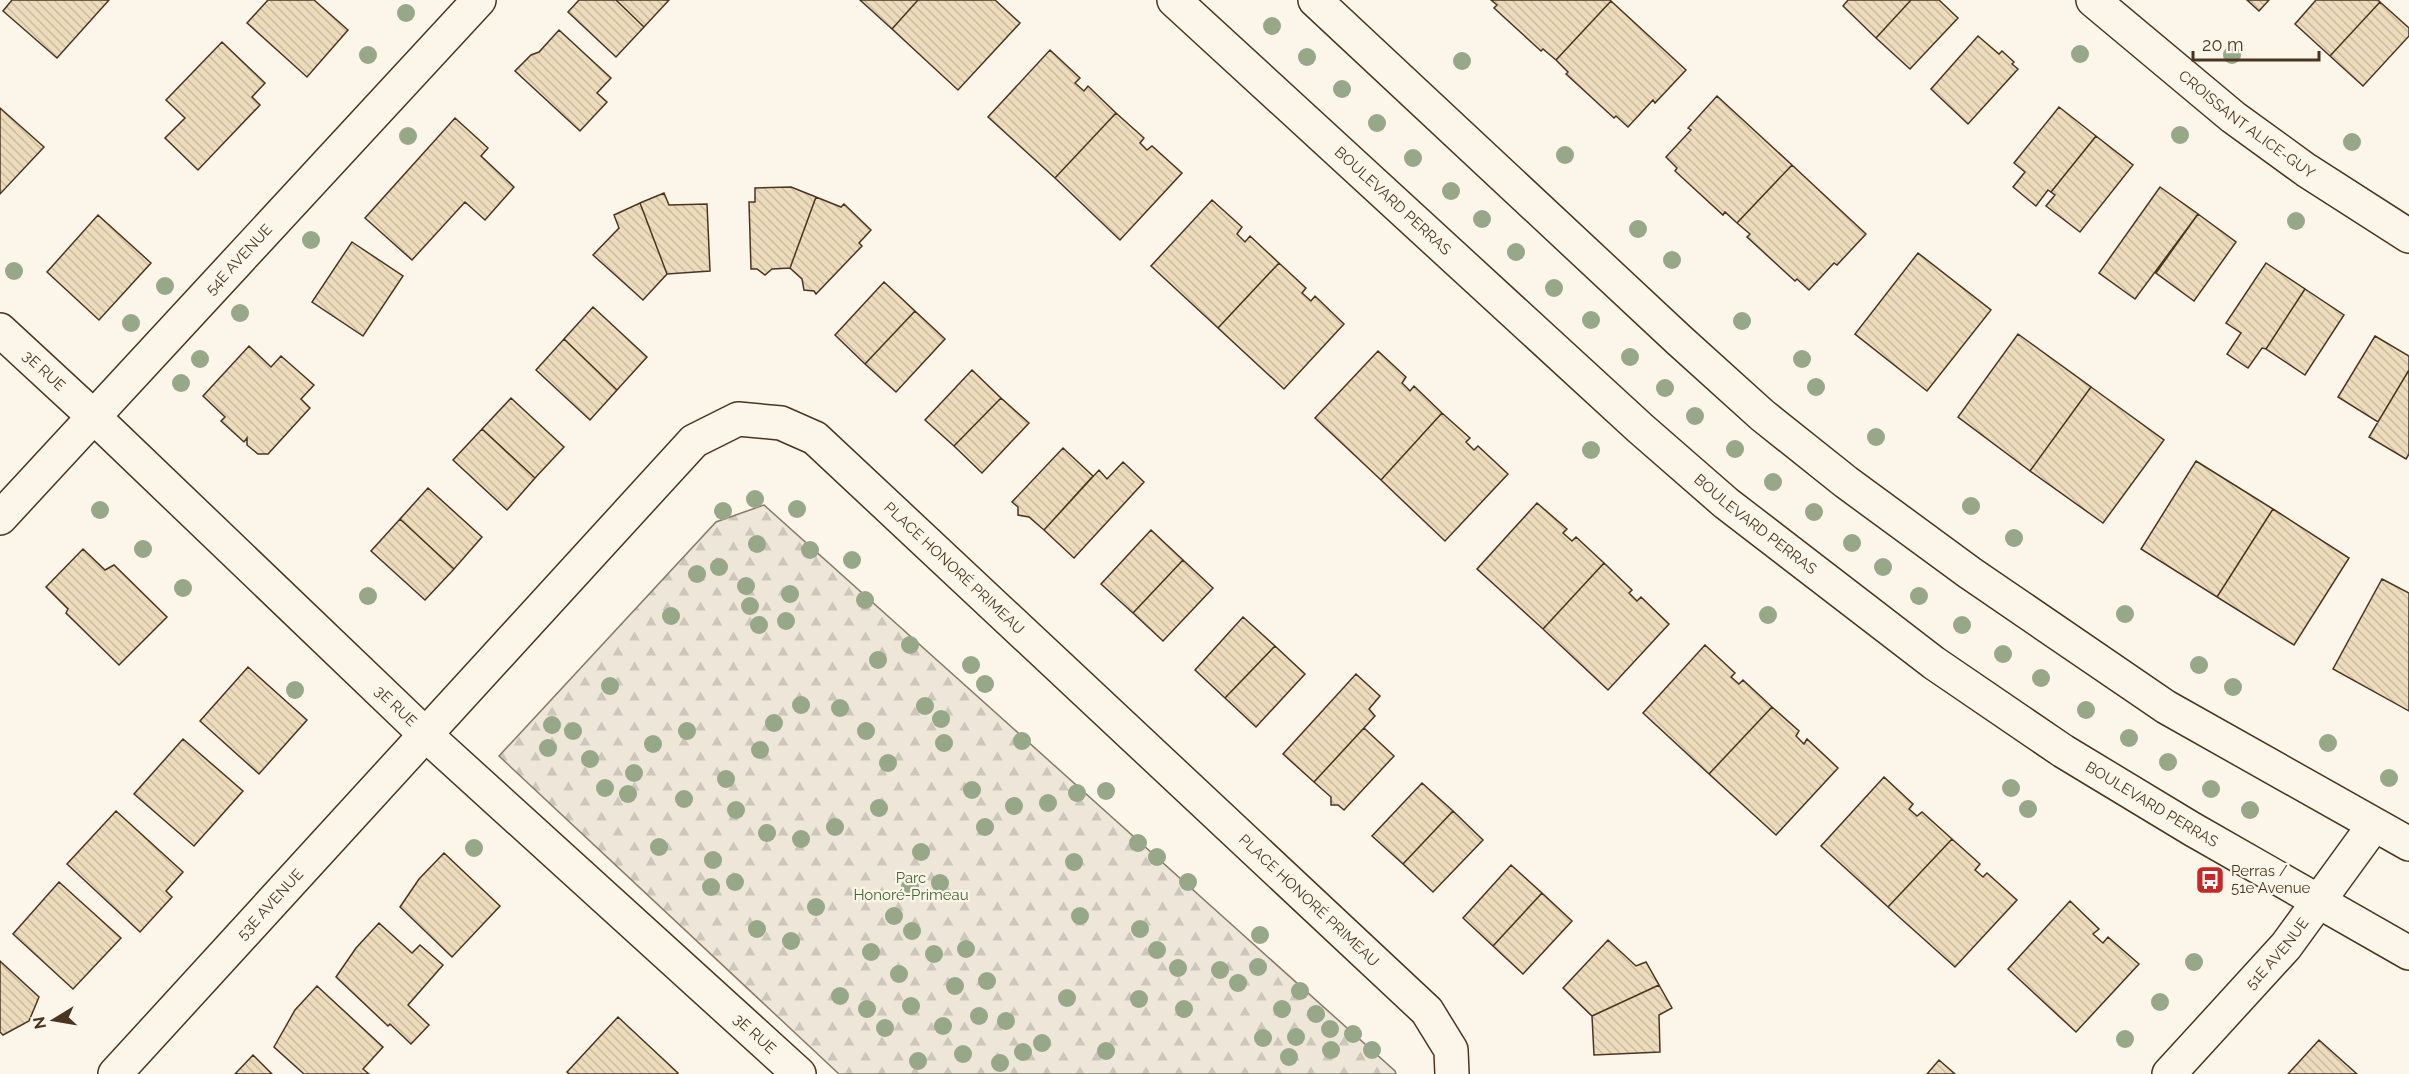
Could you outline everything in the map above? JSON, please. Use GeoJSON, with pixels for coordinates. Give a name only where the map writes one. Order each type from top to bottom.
{"type":"FeatureCollection","features":[{"type":"Feature","properties":{"kind":"street","name":"54E AVENUE"},"geometry":{"type":"LineString","coordinates":[[0,518],[479,0]]}},
{"type":"Feature","properties":{"kind":"street","name":"BOULEVARD PERRAS"},"geometry":{"type":"LineString","coordinates":[[1174,0],[1597,388],[1726,503],[1934,663],[2064,751],[2192,829],[2409,953]]}},
{"type":"Feature","properties":{"kind":"street"},"geometry":{"type":"LineString","coordinates":[[1316,0],[1679,340],[1762,415],[1846,482],[1970,573],[2166,707],[2409,844]]}},
{"type":"Feature","properties":{"kind":"street","name":"CROISSANT ALICE-GUY"},"geometry":{"type":"LineString","coordinates":[[2093,0],[2233,117],[2306,170],[2409,236]]}},
{"type":"Feature","properties":{"kind":"street","name":"3E RUE"},"geometry":{"type":"LineString","coordinates":[[0,330],[426,735],[788,1071]]}},
{"type":"Feature","properties":{"kind":"street","name":"PLACE HONORÉ PRIMEAU"},"geometry":{"type":"LineString","coordinates":[[426,735],[694,441],[738,419],[781,423],[815,438],[1426,1011],[1451,1050],[1452,1074]]}},
{"type":"Feature","properties":{"kind":"street","name":"53E AVENUE"},"geometry":{"type":"LineString","coordinates":[[115,1074],[426,735]]}},
{"type":"Feature","properties":{"kind":"street","name":"51E AVENUE"},"geometry":{"type":"LineString","coordinates":[[2169,1074],[2281,952],[2320,902],[2374,825]]}},
{"type":"Feature","properties":{"kind":"green space","name":"Parc Honoré-Primeau"},"geometry":{"type":"Polygon","coordinates":[[[764,505],[1396,1074],[839,1074],[499,756],[716,522],[764,505]]]}},
{"type":"Feature","properties":{"kind":"building"},"geometry":{"type":"Polygon","coordinates":[[[12,0],[109,0],[57,58],[3,11],[12,0]]]}},
{"type":"Feature","properties":{"kind":"building"},"geometry":{"type":"Polygon","coordinates":[[[268,0],[314,0],[348,30],[307,77],[247,23],[268,0]]]}},
{"type":"Feature","properties":{"kind":"building"},"geometry":{"type":"Polygon","coordinates":[[[579,0],[616,0],[644,27],[616,57],[568,12],[579,0]]]}},
{"type":"Feature","properties":{"kind":"building"},"geometry":{"type":"Polygon","coordinates":[[[616,0],[669,0],[644,27],[616,0]]]}},
{"type":"Feature","properties":{"kind":"building"},"geometry":{"type":"Polygon","coordinates":[[[860,0],[918,0],[892,29],[860,0]]]}},
{"type":"Feature","properties":{"kind":"building"},"geometry":{"type":"Polygon","coordinates":[[[918,0],[995,0],[1020,23],[958,90],[892,29],[918,0]]]}},
{"type":"Feature","properties":{"kind":"building"},"geometry":{"type":"Polygon","coordinates":[[[1491,0],[1611,1],[1556,60],[1543,49],[1541,51],[1494,8],[1497,5],[1491,0]]]}},
{"type":"Feature","properties":{"kind":"building"},"geometry":{"type":"Polygon","coordinates":[[[1848,0],[1911,0],[1876,38],[1843,6],[1848,0]]]}},
{"type":"Feature","properties":{"kind":"building"},"geometry":{"type":"Polygon","coordinates":[[[1911,0],[1939,0],[1958,18],[1910,69],[1876,38],[1911,0]]]}},
{"type":"Feature","properties":{"kind":"building"},"geometry":{"type":"Polygon","coordinates":[[[2247,0],[2269,0],[2259,11],[2247,0]]]}},
{"type":"Feature","properties":{"kind":"building"},"geometry":{"type":"Polygon","coordinates":[[[2316,0],[2378,0],[2380,2],[2330,56],[2295,24],[2316,0]]]}},
{"type":"Feature","properties":{"kind":"building"},"geometry":{"type":"Polygon","coordinates":[[[1611,1],[1686,70],[1655,103],[1653,100],[1628,127],[1616,116],[1614,118],[1566,74],[1568,72],[1556,60],[1611,1]]]}},
{"type":"Feature","properties":{"kind":"building"},"geometry":{"type":"Polygon","coordinates":[[[2380,2],[2409,28],[2409,36],[2363,86],[2330,56],[2380,2]]]}},
{"type":"Feature","properties":{"kind":"building"},"geometry":{"type":"Polygon","coordinates":[[[559,30],[611,78],[597,93],[607,102],[580,131],[515,71],[531,55],[539,52],[559,30]]]}},
{"type":"Feature","properties":{"kind":"building"},"geometry":{"type":"Polygon","coordinates":[[[1978,36],[1999,54],[2002,51],[2018,69],[1968,124],[1931,89],[1978,36]]]}},
{"type":"Feature","properties":{"kind":"building"},"geometry":{"type":"Polygon","coordinates":[[[222,42],[265,83],[252,97],[260,105],[198,170],[165,138],[185,118],[166,100],[222,42]]]}},
{"type":"Feature","properties":{"kind":"building"},"geometry":{"type":"Polygon","coordinates":[[[1050,50],[1080,78],[1075,83],[1084,91],[1088,86],[1116,113],[1055,178],[988,117],[1050,50]]]}},
{"type":"Feature","properties":{"kind":"building"},"geometry":{"type":"Polygon","coordinates":[[[1717,96],[1792,165],[1737,223],[1725,212],[1723,215],[1675,171],[1677,168],[1666,157],[1691,130],[1688,128],[1717,96]]]}},
{"type":"Feature","properties":{"kind":"building"},"geometry":{"type":"Polygon","coordinates":[[[2059,107],[2096,136],[2051,192],[2048,190],[2036,206],[2013,187],[2025,172],[2014,163],[2059,107]]]}},
{"type":"Feature","properties":{"kind":"building"},"geometry":{"type":"Polygon","coordinates":[[[0,108],[44,147],[0,194],[0,108]]]}},
{"type":"Feature","properties":{"kind":"building"},"geometry":{"type":"Polygon","coordinates":[[[1116,113],[1144,138],[1140,143],[1147,150],[1152,146],[1182,173],[1120,240],[1055,178],[1116,113]]]}},
{"type":"Feature","properties":{"kind":"building"},"geometry":{"type":"Polygon","coordinates":[[[455,118],[488,148],[481,156],[514,187],[485,220],[465,202],[412,260],[365,218],[455,118]]]}},
{"type":"Feature","properties":{"kind":"building"},"geometry":{"type":"Polygon","coordinates":[[[2096,136],[2133,165],[2080,232],[2046,206],[2055,195],[2051,192],[2096,136]]]}},
{"type":"Feature","properties":{"kind":"building"},"geometry":{"type":"Polygon","coordinates":[[[1792,165],[1866,234],[1809,290],[1797,279],[1795,281],[1747,237],[1750,234],[1737,223],[1792,165]]]}},
{"type":"Feature","properties":{"kind":"building"},"geometry":{"type":"Polygon","coordinates":[[[791,187],[816,197],[790,268],[772,269],[765,275],[757,269],[751,269],[749,202],[755,202],[755,188],[791,187]]]}},
{"type":"Feature","properties":{"kind":"building"},"geometry":{"type":"Polygon","coordinates":[[[2160,187],[2198,214],[2135,299],[2099,273],[2160,187]]]}},
{"type":"Feature","properties":{"kind":"building"},"geometry":{"type":"Polygon","coordinates":[[[664,193],[669,205],[707,204],[710,271],[667,274],[640,203],[664,193]]]}},
{"type":"Feature","properties":{"kind":"building"},"geometry":{"type":"Polygon","coordinates":[[[816,197],[841,207],[844,204],[871,230],[859,243],[862,246],[816,294],[814,291],[804,290],[802,279],[790,268],[816,197]]]}},
{"type":"Feature","properties":{"kind":"building"},"geometry":{"type":"Polygon","coordinates":[[[1212,200],[1242,227],[1237,234],[1245,242],[1250,236],[1279,263],[1218,328],[1151,266],[1212,200]]]}},
{"type":"Feature","properties":{"kind":"building"},"geometry":{"type":"Polygon","coordinates":[[[640,203],[667,274],[643,300],[593,255],[619,228],[614,215],[640,203]]]}},
{"type":"Feature","properties":{"kind":"building"},"geometry":{"type":"Polygon","coordinates":[[[2198,214],[2236,242],[2194,301],[2156,273],[2198,214]]]}},
{"type":"Feature","properties":{"kind":"building"},"geometry":{"type":"Polygon","coordinates":[[[98,215],[151,263],[99,320],[47,272],[98,215]]]}},
{"type":"Feature","properties":{"kind":"building"},"geometry":{"type":"Polygon","coordinates":[[[352,242],[403,276],[363,336],[312,302],[352,242]]]}},
{"type":"Feature","properties":{"kind":"building"},"geometry":{"type":"Polygon","coordinates":[[[1918,253],[1991,310],[1927,391],[1855,334],[1918,253]]]}},
{"type":"Feature","properties":{"kind":"building"},"geometry":{"type":"Polygon","coordinates":[[[1279,263],[1306,288],[1302,293],[1311,301],[1315,296],[1344,324],[1284,389],[1218,328],[1279,263]]]}},
{"type":"Feature","properties":{"kind":"building"},"geometry":{"type":"Polygon","coordinates":[[[2266,263],[2305,289],[2266,349],[2262,348],[2248,368],[2227,354],[2241,333],[2226,323],[2266,263]]]}},
{"type":"Feature","properties":{"kind":"building"},"geometry":{"type":"Polygon","coordinates":[[[884,282],[915,311],[865,364],[835,335],[884,282]]]}},
{"type":"Feature","properties":{"kind":"building"},"geometry":{"type":"Polygon","coordinates":[[[2305,289],[2344,315],[2305,375],[2266,349],[2305,289]]]}},
{"type":"Feature","properties":{"kind":"building"},"geometry":{"type":"Polygon","coordinates":[[[593,307],[647,357],[617,390],[564,339],[593,307]]]}},
{"type":"Feature","properties":{"kind":"building"},"geometry":{"type":"Polygon","coordinates":[[[915,311],[945,339],[896,392],[865,364],[915,311]]]}},
{"type":"Feature","properties":{"kind":"building"},"geometry":{"type":"Polygon","coordinates":[[[2018,334],[2091,387],[2030,471],[1958,417],[2018,334]]]}},
{"type":"Feature","properties":{"kind":"building"},"geometry":{"type":"Polygon","coordinates":[[[2375,336],[2409,356],[2409,370],[2378,422],[2338,397],[2375,336]]]}},
{"type":"Feature","properties":{"kind":"building"},"geometry":{"type":"Polygon","coordinates":[[[564,339],[617,390],[590,420],[536,370],[564,339]]]}},
{"type":"Feature","properties":{"kind":"building"},"geometry":{"type":"Polygon","coordinates":[[[249,346],[271,367],[281,356],[314,385],[301,399],[310,408],[268,454],[258,454],[247,445],[247,438],[244,442],[221,421],[225,417],[203,396],[249,346]]]}},
{"type":"Feature","properties":{"kind":"building"},"geometry":{"type":"Polygon","coordinates":[[[1378,351],[1406,377],[1402,383],[1410,391],[1414,386],[1442,413],[1381,480],[1315,418],[1378,351]]]}},
{"type":"Feature","properties":{"kind":"building"},"geometry":{"type":"Polygon","coordinates":[[[972,370],[1001,398],[954,446],[925,420],[972,370]]]}},
{"type":"Feature","properties":{"kind":"building"},"geometry":{"type":"Polygon","coordinates":[[[2409,370],[2409,454],[2406,459],[2369,437],[2409,370]]]}},
{"type":"Feature","properties":{"kind":"building"},"geometry":{"type":"Polygon","coordinates":[[[2091,387],[2164,440],[2103,523],[2030,471],[2091,387]]]}},
{"type":"Feature","properties":{"kind":"building"},"geometry":{"type":"Polygon","coordinates":[[[511,398],[564,447],[535,478],[482,429],[511,398]]]}},
{"type":"Feature","properties":{"kind":"building"},"geometry":{"type":"Polygon","coordinates":[[[1001,398],[1029,423],[982,473],[954,446],[1001,398]]]}},
{"type":"Feature","properties":{"kind":"building"},"geometry":{"type":"Polygon","coordinates":[[[1442,413],[1470,438],[1466,442],[1474,450],[1478,446],[1508,474],[1445,541],[1381,480],[1442,413]]]}},
{"type":"Feature","properties":{"kind":"building"},"geometry":{"type":"Polygon","coordinates":[[[482,429],[535,478],[507,510],[453,460],[482,429]]]}},
{"type":"Feature","properties":{"kind":"building"},"geometry":{"type":"Polygon","coordinates":[[[1063,448],[1093,476],[1044,530],[1029,517],[1018,515],[1018,507],[1012,502],[1063,448]]]}},
{"type":"Feature","properties":{"kind":"building"},"geometry":{"type":"Polygon","coordinates":[[[2196,461],[2273,509],[2217,597],[2141,549],[2196,461]]]}},
{"type":"Feature","properties":{"kind":"building"},"geometry":{"type":"Polygon","coordinates":[[[1123,462],[1144,482],[1074,558],[1044,530],[1099,470],[1107,479],[1123,462]]]}},
{"type":"Feature","properties":{"kind":"building"},"geometry":{"type":"Polygon","coordinates":[[[428,488],[482,537],[454,569],[400,519],[428,488]]]}},
{"type":"Feature","properties":{"kind":"building"},"geometry":{"type":"Polygon","coordinates":[[[1537,503],[1567,529],[1563,533],[1572,541],[1576,537],[1604,563],[1543,629],[1477,569],[1537,503]]]}},
{"type":"Feature","properties":{"kind":"building"},"geometry":{"type":"Polygon","coordinates":[[[2273,509],[2349,558],[2294,645],[2217,597],[2273,509]]]}},
{"type":"Feature","properties":{"kind":"building"},"geometry":{"type":"Polygon","coordinates":[[[400,519],[454,569],[425,600],[371,551],[400,519]]]}},
{"type":"Feature","properties":{"kind":"building"},"geometry":{"type":"Polygon","coordinates":[[[1151,530],[1183,560],[1133,613],[1101,584],[1151,530]]]}},
{"type":"Feature","properties":{"kind":"building"},"geometry":{"type":"Polygon","coordinates":[[[83,549],[105,570],[114,565],[167,617],[119,665],[66,613],[68,609],[46,587],[83,549]]]}},
{"type":"Feature","properties":{"kind":"building"},"geometry":{"type":"Polygon","coordinates":[[[1183,560],[1213,588],[1163,641],[1133,613],[1183,560]]]}},
{"type":"Feature","properties":{"kind":"building"},"geometry":{"type":"Polygon","coordinates":[[[1604,563],[1632,590],[1629,593],[1637,601],[1641,597],[1669,624],[1608,690],[1543,629],[1604,563]]]}},
{"type":"Feature","properties":{"kind":"building"},"geometry":{"type":"Polygon","coordinates":[[[2382,579],[2409,593],[2409,711],[2333,669],[2382,579]]]}},
{"type":"Feature","properties":{"kind":"building"},"geometry":{"type":"Polygon","coordinates":[[[1243,617],[1275,646],[1225,698],[1195,670],[1243,617]]]}},
{"type":"Feature","properties":{"kind":"building"},"geometry":{"type":"Polygon","coordinates":[[[1705,645],[1735,673],[1731,677],[1739,684],[1743,680],[1772,707],[1709,774],[1643,713],[1705,645]]]}},
{"type":"Feature","properties":{"kind":"building"},"geometry":{"type":"Polygon","coordinates":[[[1275,646],[1305,674],[1256,727],[1225,698],[1275,646]]]}},
{"type":"Feature","properties":{"kind":"building"},"geometry":{"type":"Polygon","coordinates":[[[248,667],[307,720],[259,774],[200,721],[248,667]]]}},
{"type":"Feature","properties":{"kind":"building"},"geometry":{"type":"Polygon","coordinates":[[[1356,674],[1380,696],[1369,709],[1375,716],[1314,782],[1283,754],[1356,674]]]}},
{"type":"Feature","properties":{"kind":"building"},"geometry":{"type":"Polygon","coordinates":[[[1772,707],[1799,731],[1796,736],[1804,744],[1807,739],[1838,768],[1776,835],[1709,774],[1772,707]]]}},
{"type":"Feature","properties":{"kind":"building"},"geometry":{"type":"Polygon","coordinates":[[[1364,728],[1394,756],[1344,810],[1338,805],[1331,805],[1331,797],[1314,782],[1364,728]]]}},
{"type":"Feature","properties":{"kind":"building"},"geometry":{"type":"Polygon","coordinates":[[[183,739],[243,791],[194,846],[134,794],[183,739]]]}},
{"type":"Feature","properties":{"kind":"building"},"geometry":{"type":"Polygon","coordinates":[[[1884,777],[1913,804],[1909,809],[1917,816],[1922,812],[1952,839],[1888,907],[1821,846],[1884,777]]]}},
{"type":"Feature","properties":{"kind":"building"},"geometry":{"type":"Polygon","coordinates":[[[1422,783],[1453,811],[1403,864],[1372,836],[1422,783]]]}},
{"type":"Feature","properties":{"kind":"building"},"geometry":{"type":"Polygon","coordinates":[[[116,811],[183,872],[166,891],[172,897],[140,932],[67,864],[116,811]]]}},
{"type":"Feature","properties":{"kind":"building"},"geometry":{"type":"Polygon","coordinates":[[[1453,811],[1483,840],[1433,892],[1403,864],[1453,811]]]}},
{"type":"Feature","properties":{"kind":"building"},"geometry":{"type":"Polygon","coordinates":[[[1952,839],[1980,864],[1975,870],[1983,877],[1987,873],[2017,900],[1955,967],[1888,907],[1952,839]]]}},
{"type":"Feature","properties":{"kind":"building"},"geometry":{"type":"Polygon","coordinates":[[[444,853],[500,906],[452,957],[400,907],[419,879],[444,853]]]}},
{"type":"Feature","properties":{"kind":"building"},"geometry":{"type":"Polygon","coordinates":[[[1511,865],[1542,893],[1493,946],[1463,918],[1511,865]]]}},
{"type":"Feature","properties":{"kind":"building"},"geometry":{"type":"Polygon","coordinates":[[[59,882],[121,938],[73,989],[13,934],[59,882]]]}},
{"type":"Feature","properties":{"kind":"building"},"geometry":{"type":"Polygon","coordinates":[[[1542,893],[1572,921],[1523,974],[1493,946],[1542,893]]]}},
{"type":"Feature","properties":{"kind":"building"},"geometry":{"type":"Polygon","coordinates":[[[2070,901],[2099,929],[2093,934],[2103,943],[2108,937],[2139,964],[2076,1032],[2008,969],[2070,901]]]}},
{"type":"Feature","properties":{"kind":"building"},"geometry":{"type":"Polygon","coordinates":[[[379,923],[412,953],[420,945],[443,965],[408,1005],[429,1025],[411,1044],[390,1024],[388,1026],[336,977],[356,948],[379,923]]]}},
{"type":"Feature","properties":{"kind":"building"},"geometry":{"type":"Polygon","coordinates":[[[1608,940],[1636,966],[1646,962],[1659,985],[1592,1016],[1563,988],[1608,940]]]}},
{"type":"Feature","properties":{"kind":"building"},"geometry":{"type":"Polygon","coordinates":[[[0,961],[39,997],[29,1021],[3,1035],[0,1032],[0,961]]]}},
{"type":"Feature","properties":{"kind":"building"},"geometry":{"type":"Polygon","coordinates":[[[1659,985],[1672,1008],[1659,1015],[1660,1052],[1594,1055],[1592,1016],[1659,985]]]}},
{"type":"Feature","properties":{"kind":"building"},"geometry":{"type":"Polygon","coordinates":[[[317,986],[383,1047],[363,1069],[369,1074],[304,1074],[274,1047],[295,1010],[317,986]]]}},
{"type":"Feature","properties":{"kind":"building"},"geometry":{"type":"Polygon","coordinates":[[[618,1017],[678,1073],[569,1074],[567,1072],[618,1017]]]}},
{"type":"Feature","properties":{"kind":"building"},"geometry":{"type":"Polygon","coordinates":[[[2319,1040],[2357,1074],[2288,1074],[2319,1040]]]}},
{"type":"Feature","properties":{"kind":"building"},"geometry":{"type":"Polygon","coordinates":[[[253,1055],[272,1074],[235,1074],[253,1055]]]}},
{"type":"Feature","properties":{"kind":"building"},"geometry":{"type":"Polygon","coordinates":[[[1939,1060],[1955,1074],[1927,1074],[1939,1060]]]}},
{"type":"Feature","properties":{"kind":"place","name":"Perras / 51e Avenue"},"geometry":{"type":"Point","coordinates":[2210,880]}}]}
